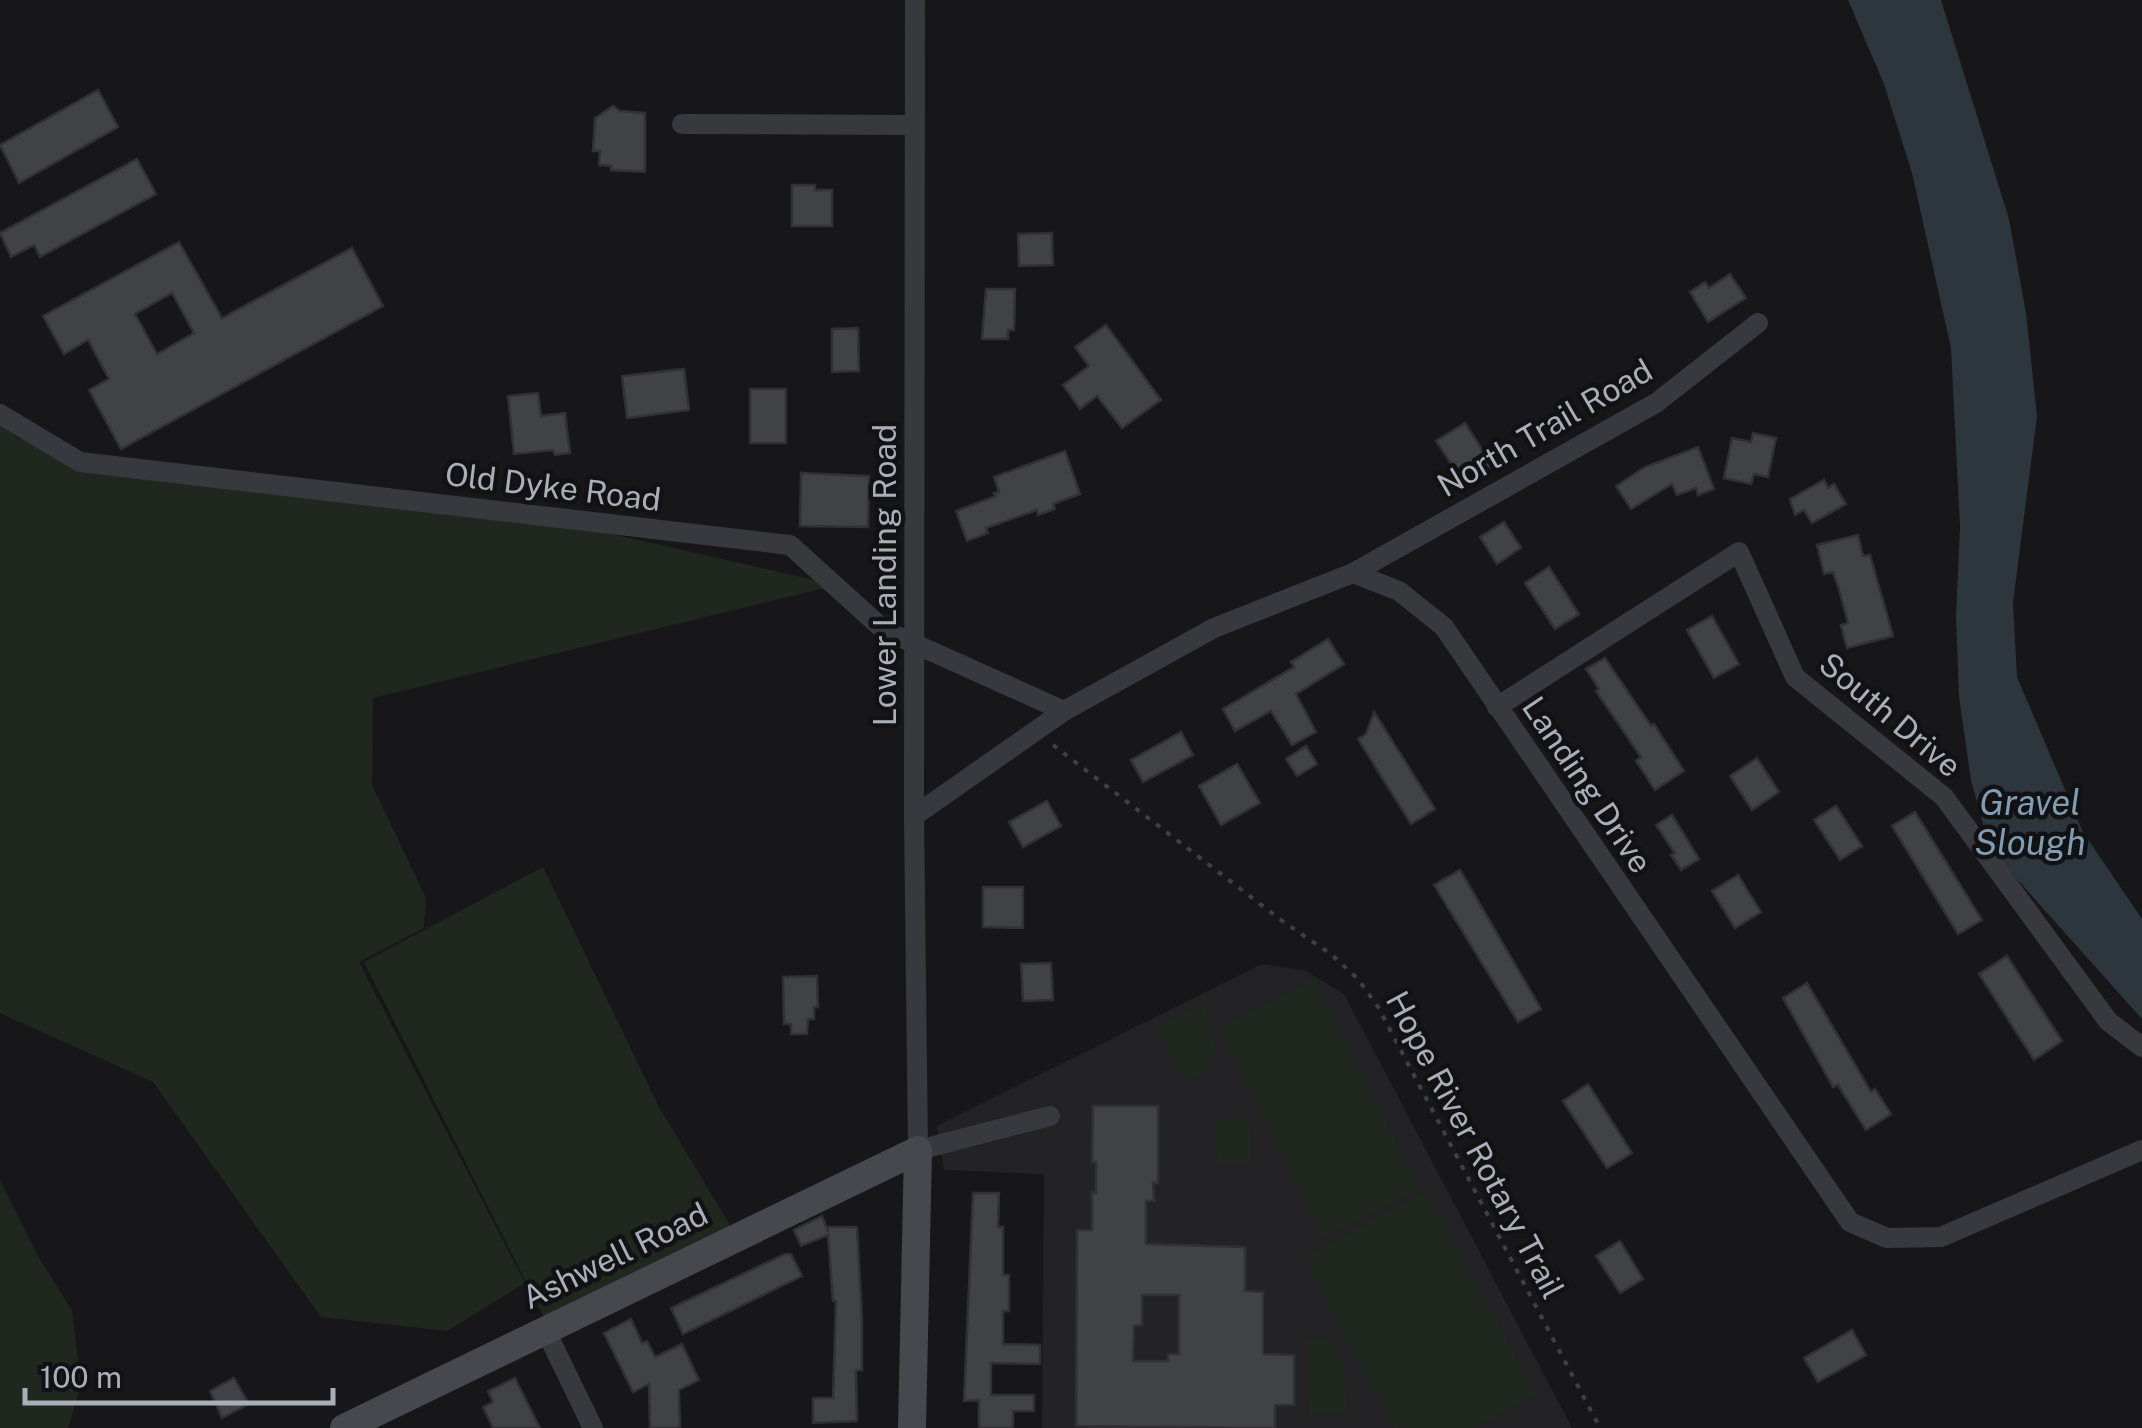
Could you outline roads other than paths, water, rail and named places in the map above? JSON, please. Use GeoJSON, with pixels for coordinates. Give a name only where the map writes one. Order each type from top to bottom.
{"type":"FeatureCollection","features":[{"type":"Feature","properties":{"kind":"street","name":"Lower Landing Road"},"geometry":{"type":"LineString","coordinates":[[915,0],[914,816],[918,1150]]}},
{"type":"Feature","properties":{"kind":"street"},"geometry":{"type":"LineString","coordinates":[[682,124],[915,125]]}},
{"type":"Feature","properties":{"kind":"street","name":"North Trail Road"},"geometry":{"type":"LineString","coordinates":[[1353,572],[1656,402],[1758,323]]}},
{"type":"Feature","properties":{"kind":"street","name":"Old Dyke Road"},"geometry":{"type":"LineString","coordinates":[[0,414],[80,462],[790,545],[884,630],[1064,711]]}},
{"type":"Feature","properties":{"kind":"street","name":"South Drive"},"geometry":{"type":"LineString","coordinates":[[1497,707],[1739,552],[1795,677],[1944,797],[2108,1021],[2142,1047]]}},
{"type":"Feature","properties":{"kind":"street"},"geometry":{"type":"LineString","coordinates":[[914,816],[1064,711],[1214,628],[1353,572]]}},
{"type":"Feature","properties":{"kind":"street","name":"Landing Drive"},"geometry":{"type":"LineString","coordinates":[[1353,572],[1399,592],[1444,627],[1850,1222],[1887,1238],[1940,1237],[2142,1150]]}},
{"type":"Feature","properties":{"kind":"street"},"geometry":{"type":"LineString","coordinates":[[912,1428],[918,1150],[1050,1116]]}},
{"type":"Feature","properties":{"kind":"street","name":"Ashwell Road"},"geometry":{"type":"LineString","coordinates":[[344,1428],[918,1150]]}},
{"type":"Feature","properties":{"kind":"street"},"geometry":{"type":"LineString","coordinates":[[545,1328],[593,1428]]}},
{"type":"Feature","properties":{"kind":"water","name":"Gravel Slough"},"geometry":{"type":"Polygon","coordinates":[[[1848,0],[1941,0],[2009,219],[2026,313],[2037,416],[2013,603],[2017,677],[2083,832],[2142,919],[2142,1019],[1990,849],[1971,780],[1959,697],[1956,617],[1960,527],[1951,348],[1912,173],[1884,84],[1848,0]]]}}]}
